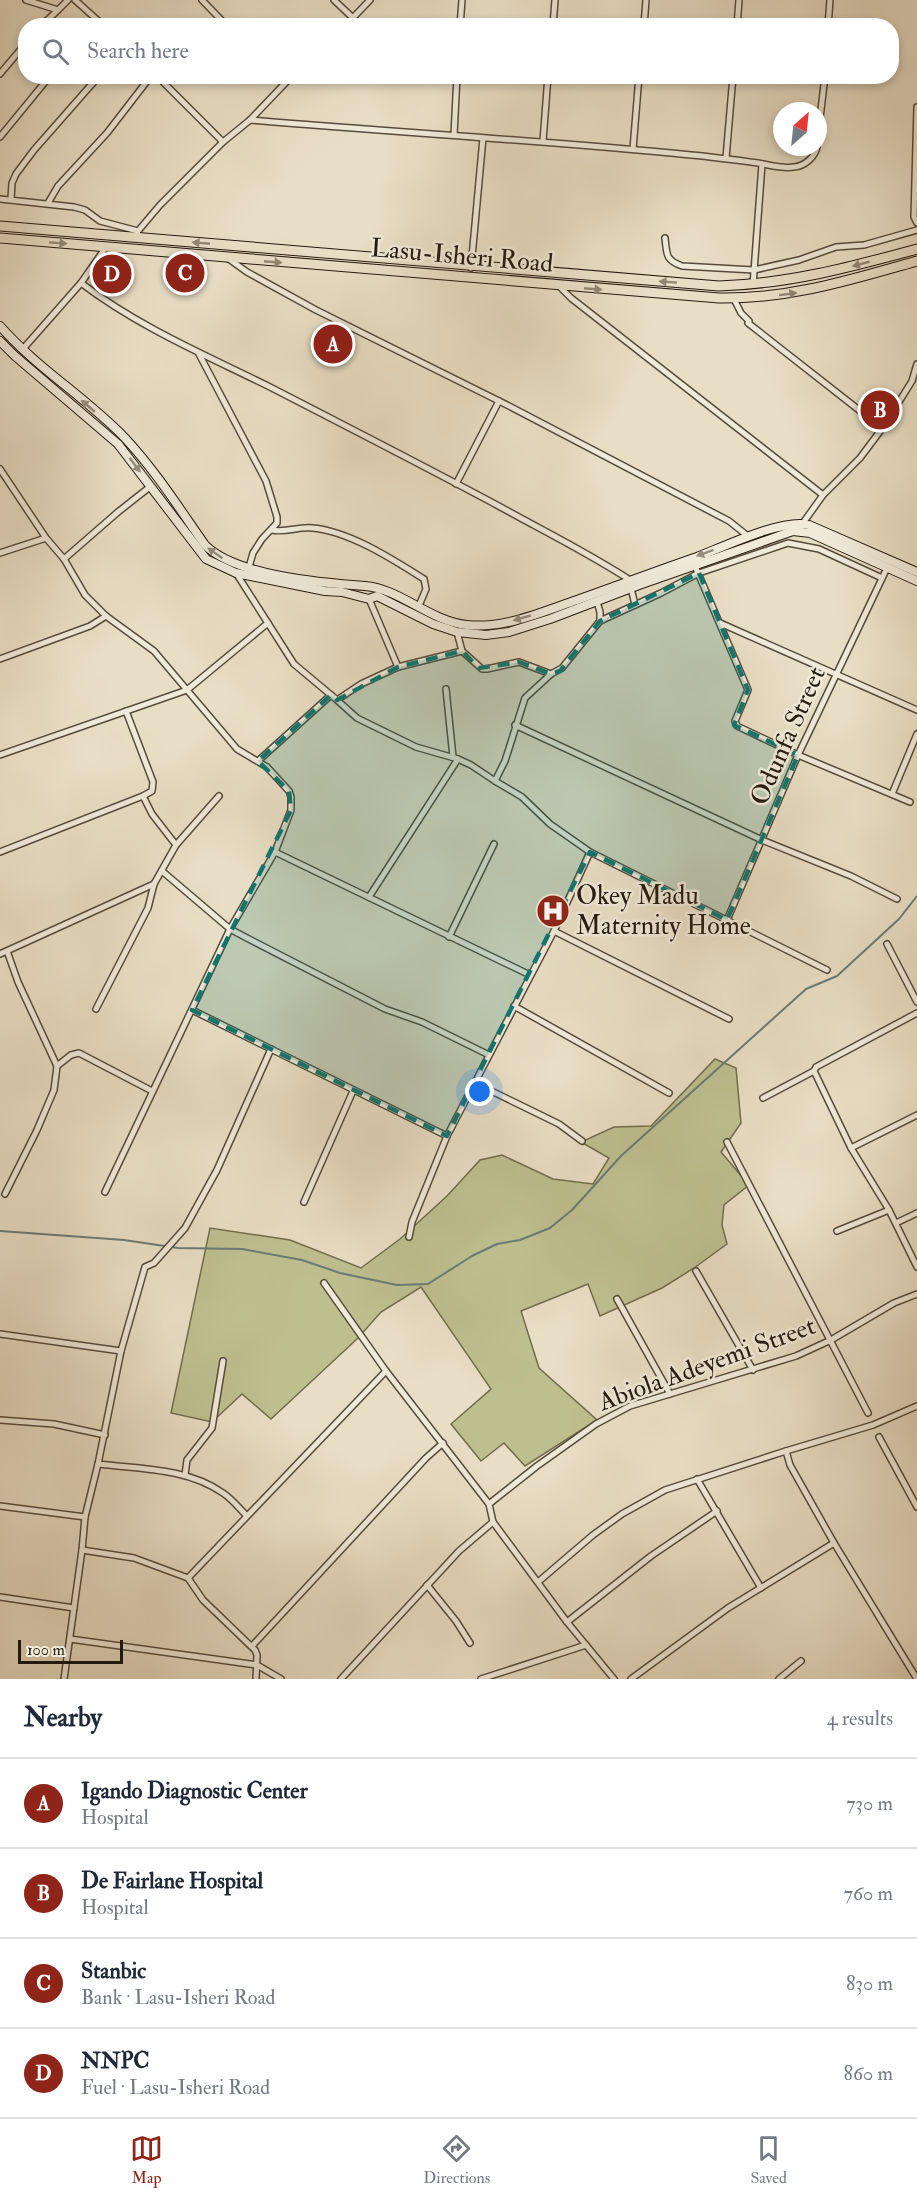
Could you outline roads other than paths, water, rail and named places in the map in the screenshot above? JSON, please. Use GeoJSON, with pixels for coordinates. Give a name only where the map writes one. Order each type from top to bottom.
{"type":"FeatureCollection","features":[{"type":"Feature","properties":{"kind":"main road","name":"Lasu-Isheri Road"},"geometry":{"type":"LineString","coordinates":[[0,226],[136,234],[471,266],[719,286],[753,285],[802,278],[917,249]]}},
{"type":"Feature","properties":{"kind":"main road","name":"Lasu-Isheri Road"},"geometry":{"type":"LineString","coordinates":[[0,238],[559,286],[734,298],[810,291],[917,261]]}},
{"type":"Feature","properties":{"kind":"main road"},"geometry":{"type":"LineString","coordinates":[[0,326],[22,350],[125,438],[156,475],[205,545],[221,558],[249,567],[325,584],[376,588],[454,623],[487,626],[542,612],[630,584],[784,525],[803,523],[917,572]]}},
{"type":"Feature","properties":{"kind":"main road"},"geometry":{"type":"LineString","coordinates":[[0,340],[15,356],[118,444],[198,551],[216,565],[236,573],[325,591],[342,592],[369,599],[376,596],[433,624],[457,632],[486,635],[509,632],[597,602],[630,584],[697,569],[762,540],[793,531],[810,533],[917,581]]}},
{"type":"Feature","properties":{"kind":"street"},"geometry":{"type":"LineString","coordinates":[[26,0],[58,10]]}},
{"type":"Feature","properties":{"kind":"street"},"geometry":{"type":"LineString","coordinates":[[49,18],[68,0]]}},
{"type":"Feature","properties":{"kind":"street"},"geometry":{"type":"LineString","coordinates":[[75,0],[94,18]]}},
{"type":"Feature","properties":{"kind":"street"},"geometry":{"type":"LineString","coordinates":[[202,0],[219,18]]}},
{"type":"Feature","properties":{"kind":"street"},"geometry":{"type":"LineString","coordinates":[[334,0],[353,18],[370,0]]}},
{"type":"Feature","properties":{"kind":"street"},"geometry":{"type":"LineString","coordinates":[[461,18],[462,0]]}},
{"type":"Feature","properties":{"kind":"street"},"geometry":{"type":"LineString","coordinates":[[554,18],[555,0]]}},
{"type":"Feature","properties":{"kind":"street"},"geometry":{"type":"LineString","coordinates":[[645,18],[646,0]]}},
{"type":"Feature","properties":{"kind":"street"},"geometry":{"type":"LineString","coordinates":[[738,18],[739,0]]}},
{"type":"Feature","properties":{"kind":"street"},"geometry":{"type":"LineString","coordinates":[[829,18],[830,0]]}},
{"type":"Feature","properties":{"kind":"street"},"geometry":{"type":"LineString","coordinates":[[0,74],[18,53]]}},
{"type":"Feature","properties":{"kind":"street"},"geometry":{"type":"LineString","coordinates":[[0,137],[43,84]]}},
{"type":"Feature","properties":{"kind":"street"},"geometry":{"type":"LineString","coordinates":[[11,199],[12,183],[16,174],[92,84]]}},
{"type":"Feature","properties":{"kind":"street"},"geometry":{"type":"LineString","coordinates":[[48,203],[58,186],[107,133],[145,84]]}},
{"type":"Feature","properties":{"kind":"street"},"geometry":{"type":"LineString","coordinates":[[165,84],[223,142]]}},
{"type":"Feature","properties":{"kind":"street"},"geometry":{"type":"LineString","coordinates":[[0,199],[48,203],[85,210],[100,221],[136,234],[160,205],[223,142],[250,120],[284,84]]}},
{"type":"Feature","properties":{"kind":"street"},"geometry":{"type":"LineString","coordinates":[[454,135],[457,84]]}},
{"type":"Feature","properties":{"kind":"street"},"geometry":{"type":"LineString","coordinates":[[543,141],[547,84]]}},
{"type":"Feature","properties":{"kind":"street"},"geometry":{"type":"LineString","coordinates":[[633,149],[638,84]]}},
{"type":"Feature","properties":{"kind":"street"},"geometry":{"type":"LineString","coordinates":[[726,158],[732,84]]}},
{"type":"Feature","properties":{"kind":"street"},"geometry":{"type":"LineString","coordinates":[[822,102],[824,84]]}},
{"type":"Feature","properties":{"kind":"street"},"geometry":{"type":"LineString","coordinates":[[917,110],[914,217],[917,223]]}},
{"type":"Feature","properties":{"kind":"street"},"geometry":{"type":"LineString","coordinates":[[250,120],[543,141],[726,158],[780,167],[796,167],[805,163],[812,156]]}},
{"type":"Feature","properties":{"kind":"street"},"geometry":{"type":"LineString","coordinates":[[471,278],[483,138]]}},
{"type":"Feature","properties":{"kind":"street"},"geometry":{"type":"LineString","coordinates":[[753,285],[762,164]]}},
{"type":"Feature","properties":{"kind":"street"},"geometry":{"type":"LineString","coordinates":[[665,238],[668,257],[672,262],[682,266],[754,270],[799,260],[836,247],[864,245],[917,230]]}},
{"type":"Feature","properties":{"kind":"street"},"geometry":{"type":"LineString","coordinates":[[22,350],[81,283],[106,246]]}},
{"type":"Feature","properties":{"kind":"street"},"geometry":{"type":"LineString","coordinates":[[228,258],[247,272],[316,310],[499,400],[729,521],[749,537]]}},
{"type":"Feature","properties":{"kind":"street"},"geometry":{"type":"LineString","coordinates":[[81,283],[113,307],[199,354],[227,365],[606,565],[630,584],[635,605]]}},
{"type":"Feature","properties":{"kind":"street"},"geometry":{"type":"LineString","coordinates":[[559,286],[571,298],[823,495]]}},
{"type":"Feature","properties":{"kind":"street"},"geometry":{"type":"LineString","coordinates":[[734,298],[741,313],[749,321],[748,323],[882,428],[884,426]]}},
{"type":"Feature","properties":{"kind":"street"},"geometry":{"type":"LineString","coordinates":[[199,354],[266,481],[277,517],[277,523],[262,539],[254,552],[249,567]]}},
{"type":"Feature","properties":{"kind":"street"},"geometry":{"type":"LineString","coordinates":[[803,523],[823,495],[860,458],[884,426],[912,381],[917,364]]}},
{"type":"Feature","properties":{"kind":"street"},"geometry":{"type":"LineString","coordinates":[[456,484],[499,400]]}},
{"type":"Feature","properties":{"kind":"street"},"geometry":{"type":"LineString","coordinates":[[0,469],[46,538],[64,559],[85,595],[106,616],[154,651],[237,750],[258,761],[289,791],[291,797],[291,810],[274,852],[230,929],[105,1192]]}},
{"type":"Feature","properties":{"kind":"street"},"geometry":{"type":"LineString","coordinates":[[64,559],[151,486]]}},
{"type":"Feature","properties":{"kind":"street"},"geometry":{"type":"LineString","coordinates":[[272,530],[315,528],[343,536],[385,555],[424,579],[426,588],[418,608]]}},
{"type":"Feature","properties":{"kind":"street"},"geometry":{"type":"LineString","coordinates":[[0,553],[46,538]]}},
{"type":"Feature","properties":{"kind":"street"},"geometry":{"type":"LineString","coordinates":[[762,540],[765,552]]}},
{"type":"Feature","properties":{"kind":"street"},"geometry":{"type":"LineString","coordinates":[[495,781],[505,761],[528,694],[551,674],[562,668],[600,621],[661,593],[697,569],[765,552],[788,543],[819,549],[882,578]]}},
{"type":"Feature","properties":{"kind":"street","name":"Odunfa Street"},"geometry":{"type":"LineString","coordinates":[[727,920],[798,755],[887,568]]}},
{"type":"Feature","properties":{"kind":"street"},"geometry":{"type":"LineString","coordinates":[[697,569],[748,690],[735,722],[737,726],[798,755],[910,802]]}},
{"type":"Feature","properties":{"kind":"street"},"geometry":{"type":"LineString","coordinates":[[236,573],[294,664],[357,718],[416,747],[455,758],[522,797],[550,824],[590,852],[827,970]]}},
{"type":"Feature","properties":{"kind":"street"},"geometry":{"type":"LineString","coordinates":[[369,599],[398,667]]}},
{"type":"Feature","properties":{"kind":"street"},"geometry":{"type":"LineString","coordinates":[[597,602],[600,621]]}},
{"type":"Feature","properties":{"kind":"street"},"geometry":{"type":"LineString","coordinates":[[0,659],[90,626],[106,616]]}},
{"type":"Feature","properties":{"kind":"street"},"geometry":{"type":"LineString","coordinates":[[0,755],[187,690],[268,623]]}},
{"type":"Feature","properties":{"kind":"street"},"geometry":{"type":"LineString","coordinates":[[720,623],[917,710]]}},
{"type":"Feature","properties":{"kind":"street"},"geometry":{"type":"LineString","coordinates":[[457,632],[462,651],[482,669],[519,662],[551,674]]}},
{"type":"Feature","properties":{"kind":"street"},"geometry":{"type":"LineString","coordinates":[[337,700],[361,684],[398,667],[462,651]]}},
{"type":"Feature","properties":{"kind":"street"},"geometry":{"type":"LineString","coordinates":[[369,897],[455,758],[446,690]]}},
{"type":"Feature","properties":{"kind":"street"},"geometry":{"type":"LineString","coordinates":[[258,761],[331,695]]}},
{"type":"Feature","properties":{"kind":"street"},"geometry":{"type":"LineString","coordinates":[[0,852],[152,791],[153,782],[126,711]]}},
{"type":"Feature","properties":{"kind":"street"},"geometry":{"type":"LineString","coordinates":[[516,724],[762,840],[851,876],[897,899]]}},
{"type":"Feature","properties":{"kind":"street"},"geometry":{"type":"LineString","coordinates":[[892,794],[917,734]]}},
{"type":"Feature","properties":{"kind":"street"},"geometry":{"type":"LineString","coordinates":[[142,796],[159,825],[176,845]]}},
{"type":"Feature","properties":{"kind":"street"},"geometry":{"type":"LineString","coordinates":[[96,1009],[148,908],[154,884],[176,845],[219,796]]}},
{"type":"Feature","properties":{"kind":"street"},"geometry":{"type":"LineString","coordinates":[[449,937],[494,844]]}},
{"type":"Feature","properties":{"kind":"street"},"geometry":{"type":"LineString","coordinates":[[274,852],[530,975]]}},
{"type":"Feature","properties":{"kind":"street"},"geometry":{"type":"LineString","coordinates":[[409,1237],[412,1222],[447,1136],[554,931],[590,852]]}},
{"type":"Feature","properties":{"kind":"street"},"geometry":{"type":"LineString","coordinates":[[162,871],[230,929],[385,1008],[422,1022],[489,1055]]}},
{"type":"Feature","properties":{"kind":"street"},"geometry":{"type":"LineString","coordinates":[[0,954],[154,884]]}},
{"type":"Feature","properties":{"kind":"street"},"geometry":{"type":"LineString","coordinates":[[554,931],[729,1019]]}},
{"type":"Feature","properties":{"kind":"street"},"geometry":{"type":"LineString","coordinates":[[887,944],[917,1002]]}},
{"type":"Feature","properties":{"kind":"street"},"geometry":{"type":"LineString","coordinates":[[5,1194],[54,1090],[57,1066],[7,951]]}},
{"type":"Feature","properties":{"kind":"street"},"geometry":{"type":"LineString","coordinates":[[514,1006],[669,1093]]}},
{"type":"Feature","properties":{"kind":"street"},"geometry":{"type":"LineString","coordinates":[[192,1010],[447,1136]]}},
{"type":"Feature","properties":{"kind":"street"},"geometry":{"type":"LineString","coordinates":[[763,1098],[917,1013]]}},
{"type":"Feature","properties":{"kind":"street"},"geometry":{"type":"LineString","coordinates":[[64,1679],[85,1517],[105,1434],[121,1351],[145,1267],[154,1263],[185,1228],[217,1170],[271,1049]]}},
{"type":"Feature","properties":{"kind":"street"},"geometry":{"type":"LineString","coordinates":[[57,1066],[71,1055],[80,1053],[152,1091]]}},
{"type":"Feature","properties":{"kind":"street"},"geometry":{"type":"LineString","coordinates":[[814,1071],[851,1148],[889,1210],[917,1267]]}},
{"type":"Feature","properties":{"kind":"street"},"geometry":{"type":"LineString","coordinates":[[475,1083],[559,1124],[582,1141]]}},
{"type":"Feature","properties":{"kind":"street"},"geometry":{"type":"LineString","coordinates":[[304,1202],[353,1091]]}},
{"type":"Feature","properties":{"kind":"street"},"geometry":{"type":"LineString","coordinates":[[851,1148],[917,1115]]}},
{"type":"Feature","properties":{"kind":"street"},"geometry":{"type":"LineString","coordinates":[[727,1142],[868,1413]]}},
{"type":"Feature","properties":{"kind":"street"},"geometry":{"type":"LineString","coordinates":[[837,1231],[889,1210]]}},
{"type":"Feature","properties":{"kind":"street"},"geometry":{"type":"LineString","coordinates":[[896,1223],[917,1213]]}},
{"type":"Feature","properties":{"kind":"street"},"geometry":{"type":"LineString","coordinates":[[696,1271],[753,1370]]}},
{"type":"Feature","properties":{"kind":"street"},"geometry":{"type":"LineString","coordinates":[[324,1283],[386,1371],[489,1504],[493,1522],[567,1622],[615,1679]]}},
{"type":"Feature","properties":{"kind":"street","name":"Abiola Adeyemi Street"},"geometry":{"type":"LineString","coordinates":[[489,1504],[596,1424],[630,1406],[796,1356],[831,1340],[894,1303],[917,1294]]}},
{"type":"Feature","properties":{"kind":"street"},"geometry":{"type":"LineString","coordinates":[[617,1299],[670,1394]]}},
{"type":"Feature","properties":{"kind":"street"},"geometry":{"type":"LineString","coordinates":[[0,1334],[121,1351]]}},
{"type":"Feature","properties":{"kind":"street"},"geometry":{"type":"LineString","coordinates":[[185,1475],[187,1460],[212,1428],[223,1361]]}},
{"type":"Feature","properties":{"kind":"street"},"geometry":{"type":"LineString","coordinates":[[188,1578],[386,1371]]}},
{"type":"Feature","properties":{"kind":"street"},"geometry":{"type":"LineString","coordinates":[[538,1582],[593,1535],[622,1514],[664,1490],[873,1425],[917,1406]]}},
{"type":"Feature","properties":{"kind":"street"},"geometry":{"type":"LineString","coordinates":[[0,1420],[54,1424],[105,1434]]}},
{"type":"Feature","properties":{"kind":"street"},"geometry":{"type":"LineString","coordinates":[[879,1437],[917,1507]]}},
{"type":"Feature","properties":{"kind":"street"},"geometry":{"type":"LineString","coordinates":[[252,1646],[426,1458],[443,1443]]}},
{"type":"Feature","properties":{"kind":"street"},"geometry":{"type":"LineString","coordinates":[[786,1451],[790,1465],[834,1543],[916,1679]]}},
{"type":"Feature","properties":{"kind":"street"},"geometry":{"type":"LineString","coordinates":[[98,1464],[194,1477],[225,1494],[247,1516]]}},
{"type":"Feature","properties":{"kind":"street"},"geometry":{"type":"LineString","coordinates":[[697,1479],[761,1588]]}},
{"type":"Feature","properties":{"kind":"street"},"geometry":{"type":"LineString","coordinates":[[0,1506],[85,1517]]}},
{"type":"Feature","properties":{"kind":"street"},"geometry":{"type":"LineString","coordinates":[[567,1622],[651,1556],[717,1511]]}},
{"type":"Feature","properties":{"kind":"street"},"geometry":{"type":"LineString","coordinates":[[341,1679],[459,1551],[493,1522]]}},
{"type":"Feature","properties":{"kind":"street"},"geometry":{"type":"LineString","coordinates":[[631,1679],[728,1608],[834,1543]]}},
{"type":"Feature","properties":{"kind":"street"},"geometry":{"type":"LineString","coordinates":[[82,1550],[134,1558],[188,1578],[203,1600],[252,1646],[257,1655],[255,1679]]}},
{"type":"Feature","properties":{"kind":"street"},"geometry":{"type":"LineString","coordinates":[[427,1585],[456,1621],[470,1643]]}},
{"type":"Feature","properties":{"kind":"street"},"geometry":{"type":"LineString","coordinates":[[0,1598],[74,1608]]}},
{"type":"Feature","properties":{"kind":"street"},"geometry":{"type":"LineString","coordinates":[[70,1639],[257,1665],[281,1679]]}},
{"type":"Feature","properties":{"kind":"street"},"geometry":{"type":"LineString","coordinates":[[481,1679],[586,1645]]}},
{"type":"Feature","properties":{"kind":"street"},"geometry":{"type":"LineString","coordinates":[[779,1679],[801,1661]]}},
{"type":"Feature","properties":{"kind":"waterway"},"geometry":{"type":"LineString","coordinates":[[0,1231],[124,1240],[178,1248],[242,1249],[302,1260],[340,1273],[397,1285],[428,1284],[472,1256],[497,1244],[520,1240],[550,1228],[572,1210],[621,1156],[806,989],[837,976],[899,919],[917,896]]}},
{"type":"Feature","properties":{"kind":"place","name":"Stanbic"},"geometry":{"type":"Point","coordinates":[185,273]}},
{"type":"Feature","properties":{"kind":"place","name":"NNPC"},"geometry":{"type":"Point","coordinates":[112,274]}},
{"type":"Feature","properties":{"kind":"place","name":"Igando Diagnostic Center"},"geometry":{"type":"Point","coordinates":[333,344]}},
{"type":"Feature","properties":{"kind":"place","name":"De Fairlane Hospital"},"geometry":{"type":"Point","coordinates":[880,410]}},
{"type":"Feature","properties":{"kind":"place","name":"Okey Madu Maternity Home"},"geometry":{"type":"Point","coordinates":[553,911]}}]}
